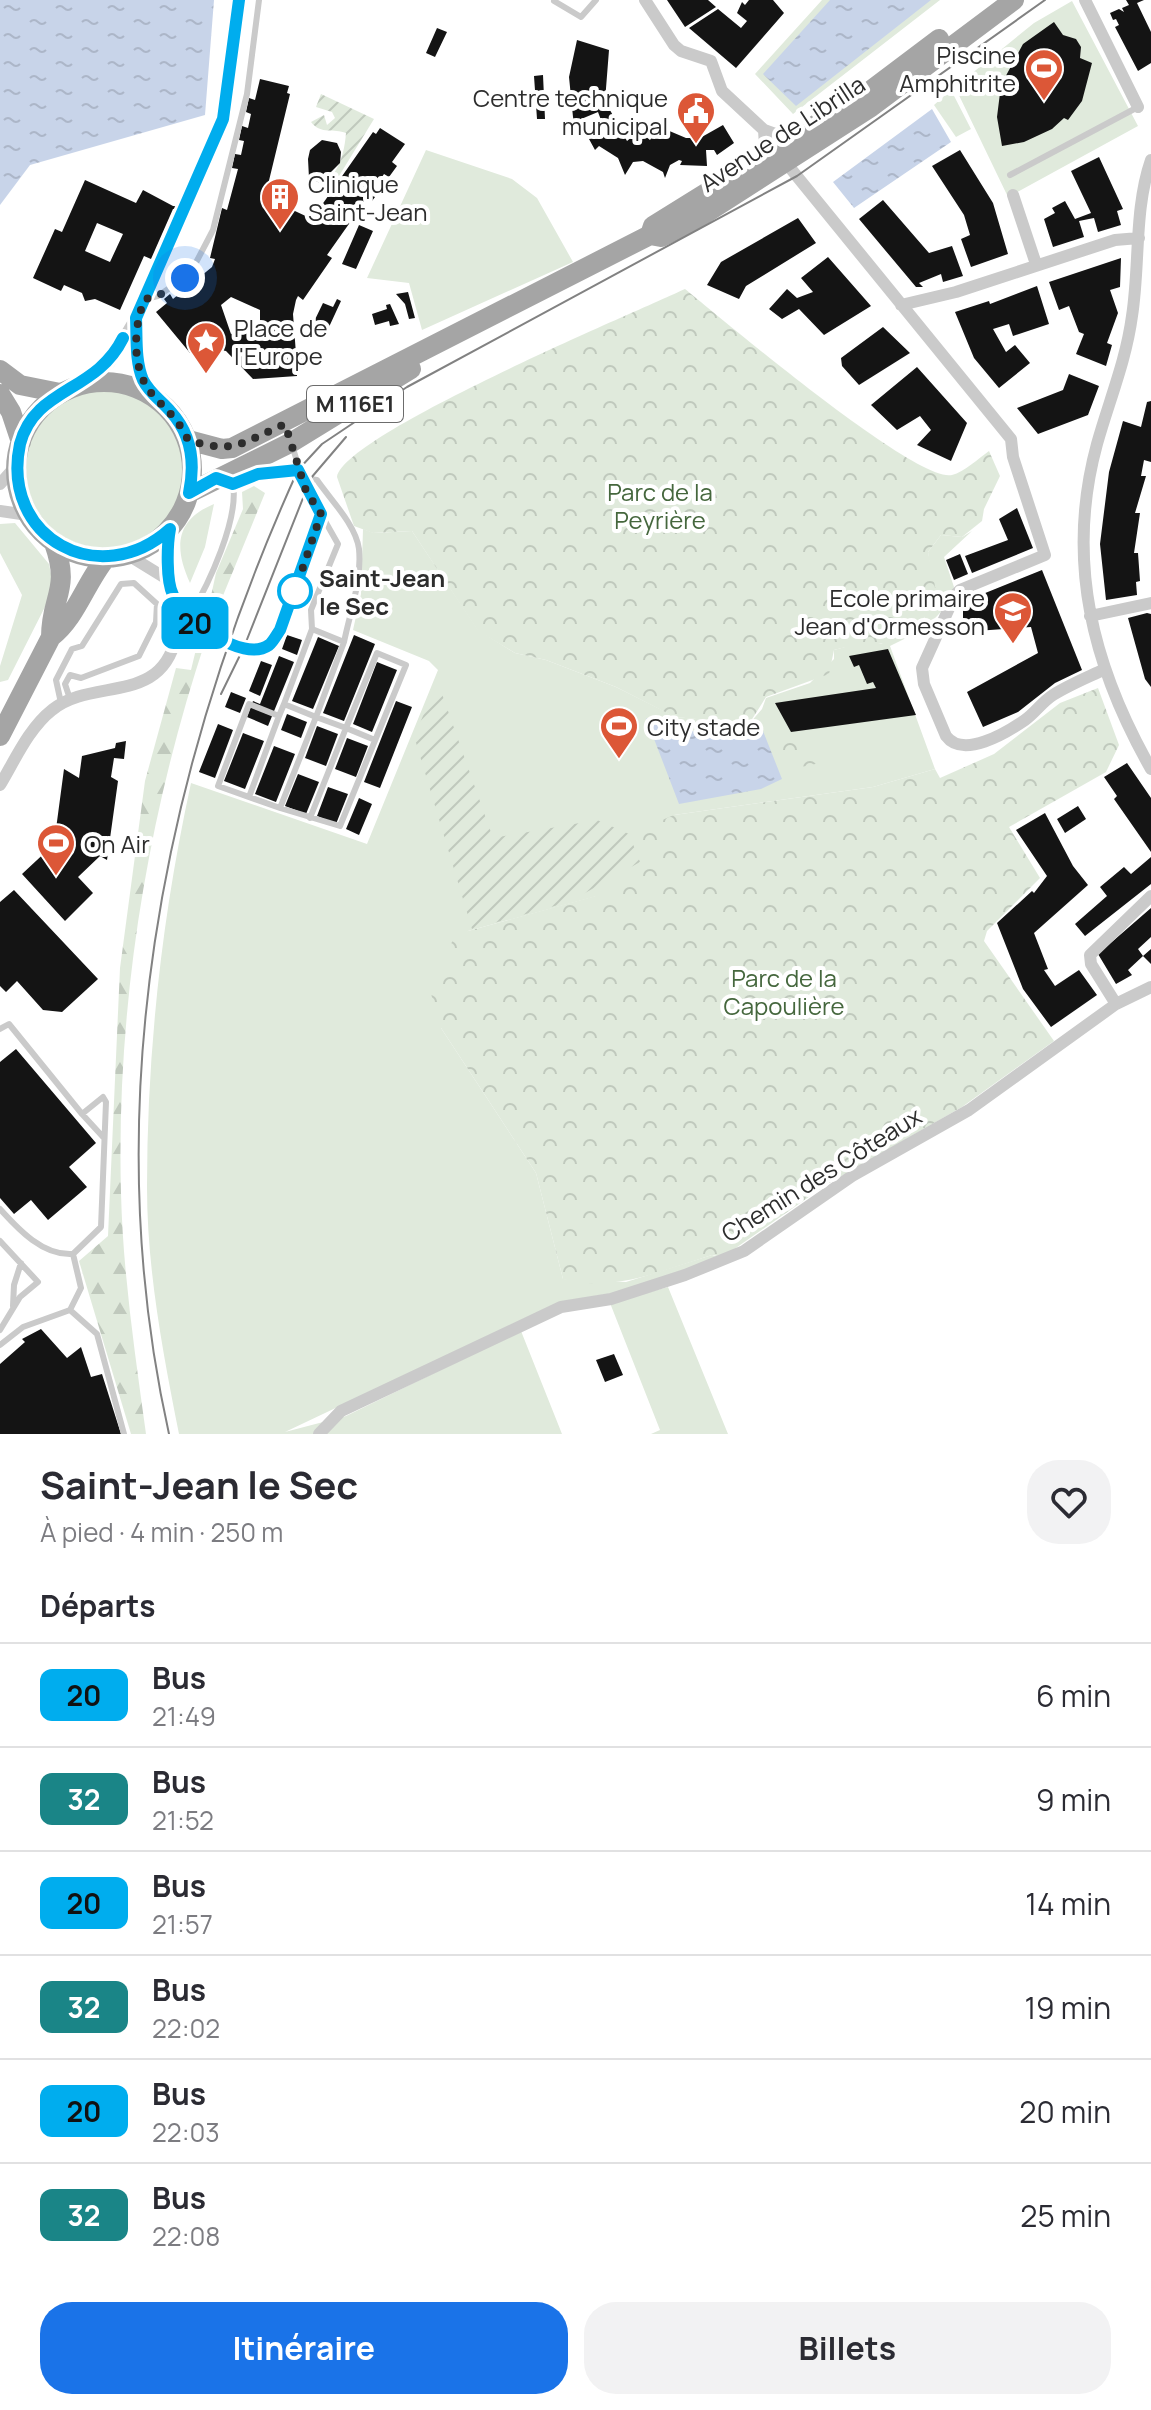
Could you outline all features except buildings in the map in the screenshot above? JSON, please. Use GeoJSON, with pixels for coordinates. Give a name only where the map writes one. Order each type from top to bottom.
{"type":"FeatureCollection","features":[{"type":"Feature","properties":{"kind":"main road","name":"Avenue de Librilla"},"geometry":{"type":"LineString","coordinates":[[189,493],[224,481],[288,433],[476,321],[487,321],[650,235],[661,237],[692,222],[784,159],[993,0]]}},
{"type":"Feature","properties":{"kind":"main road","name":"Avenue de Librilla"},"geometry":{"type":"LineString","coordinates":[[692,222],[708,204],[891,94],[1014,0]]}},
{"type":"Feature","properties":{"kind":"main road","name":"M 116E1"},"geometry":{"type":"LineString","coordinates":[[960,40],[997,25],[1031,0]]}},
{"type":"Feature","properties":{"kind":"main road","name":"Avenue de Librilla"},"geometry":{"type":"LineString","coordinates":[[650,235],[653,226],[784,159]]}},
{"type":"Feature","properties":{"kind":"main road"},"geometry":{"type":"LineString","coordinates":[[0,370],[20,385],[60,393]]}},
{"type":"Feature","properties":{"kind":"main road"},"geometry":{"type":"LineString","coordinates":[[109,381],[131,385],[152,395],[174,414],[188,440],[193,475],[189,493],[170,529],[144,549],[128,555],[106,558],[79,554],[54,543],[28,515],[19,492],[16,466],[21,442],[43,406],[60,393],[84,383],[109,381]]}},
{"type":"Feature","properties":{"kind":"main road"},"geometry":{"type":"LineString","coordinates":[[0,394],[11,412],[21,442]]}},
{"type":"Feature","properties":{"kind":"main road","name":"Avenue de Librilla"},"geometry":{"type":"LineString","coordinates":[[188,440],[222,449],[288,433]]}},
{"type":"Feature","properties":{"kind":"main road"},"geometry":{"type":"LineString","coordinates":[[51,637],[51,620],[62,586],[54,543]]}},
{"type":"Feature","properties":{"kind":"main road"},"geometry":{"type":"LineString","coordinates":[[0,736],[51,637],[64,627],[85,586],[106,558]]}},
{"type":"Feature","properties":{"kind":"street"},"geometry":{"type":"LineString","coordinates":[[84,383],[110,362],[136,318],[223,119],[239,0]]}},
{"type":"Feature","properties":{"kind":"street"},"geometry":{"type":"LineString","coordinates":[[645,0],[674,45],[681,51],[711,61],[722,91],[764,130],[765,146],[784,159],[1011,439],[1013,457],[1045,555],[960,590],[955,595],[922,668],[924,684],[946,736],[952,743],[962,746],[992,738],[1025,720],[1048,698],[1103,670]]}},
{"type":"Feature","properties":{"kind":"street"},"geometry":{"type":"LineString","coordinates":[[1085,0],[1138,107]]}},
{"type":"Feature","properties":{"kind":"street"},"geometry":{"type":"LineString","coordinates":[[1151,160],[1139,238],[1132,317],[1122,368],[1097,445],[1087,501],[1085,568],[1090,616],[1103,670],[1127,727],[1151,769]]}},
{"type":"Feature","properties":{"kind":"street"},"geometry":{"type":"LineString","coordinates":[[1013,195],[1036,264]]}},
{"type":"Feature","properties":{"kind":"street"},"geometry":{"type":"LineString","coordinates":[[901,305],[956,292],[1115,240],[1139,238]]}},
{"type":"Feature","properties":{"kind":"street"},"geometry":{"type":"LineString","coordinates":[[136,318],[139,365],[152,395]]}},
{"type":"Feature","properties":{"kind":"street"},"geometry":{"type":"LineString","coordinates":[[0,484],[16,466]]}},
{"type":"Feature","properties":{"kind":"street"},"geometry":{"type":"LineString","coordinates":[[0,511],[28,515]]}},
{"type":"Feature","properties":{"kind":"street"},"geometry":{"type":"LineString","coordinates":[[167,579],[171,568],[167,551],[170,529]]}},
{"type":"Feature","properties":{"kind":"street"},"geometry":{"type":"LineString","coordinates":[[0,785],[35,729],[66,701],[135,685],[162,667],[177,636],[174,599],[167,579],[128,555]]}},
{"type":"Feature","properties":{"kind":"street"},"geometry":{"type":"LineString","coordinates":[[1090,616],[1151,603]]}},
{"type":"Feature","properties":{"kind":"street"},"geometry":{"type":"LineString","coordinates":[[1116,1004],[1091,964],[1090,955],[1151,896]]}},
{"type":"Feature","properties":{"kind":"street","name":"Chemin des Côteaux"},"geometry":{"type":"LineString","coordinates":[[319,1434],[341,1411],[561,1307],[611,1299],[685,1275],[753,1246],[852,1176],[969,1110],[1116,1004],[1151,987]]}},
{"type":"Feature","properties":{"kind":"lane"},"geometry":{"type":"LineString","coordinates":[[145,299],[158,296],[190,274],[213,230],[247,94],[259,0]]}},
{"type":"Feature","properties":{"kind":"lane"},"geometry":{"type":"LineString","coordinates":[[554,1],[581,17],[596,0]]}},
{"type":"Feature","properties":{"kind":"lane"},"geometry":{"type":"LineString","coordinates":[[1010,175],[1138,107]]}},
{"type":"Feature","properties":{"kind":"lane"},"geometry":{"type":"LineString","coordinates":[[249,797],[312,629],[311,610],[338,544],[306,491],[288,433]]}},
{"type":"Feature","properties":{"kind":"lane"},"geometry":{"type":"LineString","coordinates":[[190,615],[201,597],[234,509],[224,481],[298,470]]}},
{"type":"Feature","properties":{"kind":"lane"},"geometry":{"type":"LineString","coordinates":[[280,808],[344,642],[355,602],[359,548],[352,531],[317,480],[304,478]]}},
{"type":"Feature","properties":{"kind":"lane"},"geometry":{"type":"LineString","coordinates":[[174,599],[204,631],[252,650],[269,645],[280,630],[321,514]]}},
{"type":"Feature","properties":{"kind":"lane"},"geometry":{"type":"LineString","coordinates":[[134,583],[157,604],[156,622],[139,656],[81,678],[70,675],[65,684],[66,701],[56,680],[72,649],[82,646],[121,584],[134,583]]}},
{"type":"Feature","properties":{"kind":"lane"},"geometry":{"type":"LineString","coordinates":[[312,629],[344,642]]}},
{"type":"Feature","properties":{"kind":"lane"},"geometry":{"type":"LineString","coordinates":[[279,716],[249,704],[218,786],[310,818],[340,826],[406,665],[377,653],[310,818]]}},
{"type":"Feature","properties":{"kind":"lane"},"geometry":{"type":"LineString","coordinates":[[284,704],[375,740]]}},
{"type":"Feature","properties":{"kind":"lane"},"geometry":{"type":"LineString","coordinates":[[0,1029],[9,1024],[104,1138]]}},
{"type":"Feature","properties":{"kind":"lane"},"geometry":{"type":"LineString","coordinates":[[0,1209],[55,1255],[73,1254],[101,1227],[103,1097],[82,1114]]}},
{"type":"Feature","properties":{"kind":"lane"},"geometry":{"type":"LineString","coordinates":[[0,1241],[38,1282],[13,1307],[0,1330]]}},
{"type":"Feature","properties":{"kind":"lane"},"geometry":{"type":"LineString","coordinates":[[0,1345],[23,1327],[70,1310],[81,1288],[73,1254]]}},
{"type":"Feature","properties":{"kind":"lane"},"geometry":{"type":"LineString","coordinates":[[13,1307],[16,1270],[21,1263]]}},
{"type":"Feature","properties":{"kind":"lane"},"geometry":{"type":"LineString","coordinates":[[70,1310],[97,1334],[124,1434]]}},
{"type":"Feature","properties":{"kind":"green space"},"geometry":{"type":"Polygon","coordinates":[[[822,0],[940,0],[793,114],[755,74],[822,0]]]}},
{"type":"Feature","properties":{"kind":"green space","name":"Piscine Amphitrite"},"geometry":{"type":"Polygon","coordinates":[[[1072,1],[1138,126],[1008,197],[955,87],[1034,23],[1072,1]]]}},
{"type":"Feature","properties":{"kind":"green space"},"geometry":{"type":"Polygon","coordinates":[[[951,90],[971,129],[956,137],[934,105],[951,90]]]}},
{"type":"Feature","properties":{"kind":"green space"},"geometry":{"type":"Polygon","coordinates":[[[321,94],[374,119],[339,176],[334,173],[343,154],[346,133],[323,130],[311,122],[324,115],[327,125],[335,118],[332,112],[316,107],[321,94]]]}},
{"type":"Feature","properties":{"kind":"green space"},"geometry":{"type":"Polygon","coordinates":[[[426,150],[512,179],[537,198],[573,262],[422,330],[409,283],[367,278],[426,150]]]}},
{"type":"Feature","properties":{"kind":"green space","name":"Parc de la Peyrière"},"geometry":{"type":"Polygon","coordinates":[[[685,289],[819,397],[901,454],[932,471],[952,475],[989,451],[1000,476],[984,509],[982,521],[962,537],[941,535],[928,552],[938,601],[920,622],[887,642],[834,650],[829,674],[766,697],[749,724],[675,717],[616,687],[546,660],[515,653],[478,631],[412,531],[373,533],[354,526],[337,477],[352,458],[387,433],[437,405],[685,289]]]}},
{"type":"Feature","properties":{"kind":"green space"},"geometry":{"type":"Polygon","coordinates":[[[105,390],[135,397],[161,414],[178,440],[185,470],[178,500],[161,526],[135,543],[105,550],[75,543],[49,526],[32,500],[25,470],[32,440],[49,414],[75,397],[105,390]]]}},
{"type":"Feature","properties":{"kind":"green space"},"geometry":{"type":"Polygon","coordinates":[[[254,486],[265,493],[213,620],[209,605],[216,573],[243,509],[242,492],[254,486]]]}},
{"type":"Feature","properties":{"kind":"green space"},"geometry":{"type":"Polygon","coordinates":[[[214,504],[205,547],[190,583],[182,558],[181,536],[192,518],[214,504]]]}},
{"type":"Feature","properties":{"kind":"green space"},"geometry":{"type":"Polygon","coordinates":[[[15,523],[49,564],[54,589],[8,680],[0,682],[0,666],[22,595],[0,553],[0,524],[15,523]]]}},
{"type":"Feature","properties":{"kind":"green space"},"geometry":{"type":"Polygon","coordinates":[[[363,529],[374,533],[412,531],[478,630],[515,653],[546,660],[616,687],[676,717],[749,724],[762,709],[766,698],[810,683],[834,659],[834,650],[856,644],[881,644],[924,620],[931,574],[928,552],[941,535],[962,537],[972,531],[944,557],[954,587],[944,607],[920,630],[890,646],[935,769],[873,787],[674,815],[696,890],[597,896],[468,931],[441,1028],[536,1173],[563,1279],[626,1282],[712,1255],[724,1260],[619,1292],[559,1302],[285,1432],[346,1416],[521,1331],[562,1434],[179,1434],[153,1280],[147,1187],[150,1085],[158,984],[172,883],[191,783],[367,844],[438,670],[429,661],[353,630],[361,594],[363,529]]]}},
{"type":"Feature","properties":{"kind":"green space"},"geometry":{"type":"Polygon","coordinates":[[[206,639],[167,774],[152,843],[130,983],[121,1123],[122,1223],[146,1434],[131,1434],[79,1261],[108,1236],[120,968],[145,781],[176,668],[191,670],[198,641],[206,639]]]}},
{"type":"Feature","properties":{"kind":"green space"},"geometry":{"type":"Polygon","coordinates":[[[436,687],[442,694],[493,838],[597,820],[629,834],[640,862],[569,902],[472,929],[414,736],[436,687]]]}},
{"type":"Feature","properties":{"kind":"green space","name":"Parc de la Capoulière"},"geometry":{"type":"Polygon","coordinates":[[[1098,688],[1119,745],[1106,772],[1009,827],[1040,878],[987,931],[984,941],[1054,1041],[962,1107],[826,1185],[723,1257],[712,1255],[620,1282],[582,1283],[563,1279],[536,1173],[441,1028],[429,987],[454,938],[468,931],[621,889],[621,873],[640,862],[629,834],[674,815],[873,787],[935,769],[940,778],[994,754],[1060,703],[1098,688]]]}},
{"type":"Feature","properties":{"kind":"green space"},"geometry":{"type":"Polygon","coordinates":[[[814,735],[820,763],[787,770],[777,742],[814,735]]]}},
{"type":"Feature","properties":{"kind":"green space"},"geometry":{"type":"Polygon","coordinates":[[[668,1287],[728,1434],[651,1434],[660,1430],[610,1303],[668,1287]]]}},
{"type":"Feature","properties":{"kind":"water"},"geometry":{"type":"Polygon","coordinates":[[[0,0],[214,0],[205,115],[30,165],[0,205],[0,0]]]}},
{"type":"Feature","properties":{"kind":"water"},"geometry":{"type":"Polygon","coordinates":[[[830,0],[931,0],[796,106],[763,74],[830,0]]]}},
{"type":"Feature","properties":{"kind":"water"},"geometry":{"type":"Polygon","coordinates":[[[932,109],[951,142],[854,208],[833,182],[932,109]]]}},
{"type":"Feature","properties":{"kind":"water"},"geometry":{"type":"Polygon","coordinates":[[[646,718],[719,735],[763,731],[782,779],[761,789],[679,804],[646,718]]]}},
{"type":"Feature","properties":{"kind":"tram line"},"geometry":{"type":"LineString","coordinates":[[169,1434],[148,1311],[139,1187],[142,1064],[155,942],[178,821],[210,702],[250,585],[298,470],[322,444],[407,387],[797,176],[1045,0]]}},
{"type":"Feature","properties":{"kind":"tram line"},"geometry":{"type":"LineString","coordinates":[[221,694],[244,647],[311,478],[346,437]]}},
{"type":"Feature","properties":{"kind":"bus line","name":"20"},"geometry":{"type":"LineString","coordinates":[[123,338],[110,362],[84,383],[60,393],[43,406],[30,423],[21,442],[16,466],[21,500],[28,515],[54,543],[88,557],[128,555],[144,549],[170,529],[167,551],[171,568],[167,579],[174,599],[204,631],[252,650],[269,645],[280,630],[321,514],[306,491],[304,478],[298,470],[258,474],[233,484],[216,478],[189,493],[193,475],[188,440],[174,414],[152,395],[142,377],[137,350],[136,318],[223,119],[239,0]]}},
{"type":"Feature","properties":{"kind":"place","name":"Piscine Amphitrite"},"geometry":{"type":"Point","coordinates":[1044,102]}},
{"type":"Feature","properties":{"kind":"place","name":"Centre technique municipal"},"geometry":{"type":"Point","coordinates":[696,145]}},
{"type":"Feature","properties":{"kind":"place","name":"Clinique Saint-Jean"},"geometry":{"type":"Point","coordinates":[280,231]}},
{"type":"Feature","properties":{"kind":"place","name":"Place de l'Europe"},"geometry":{"type":"Point","coordinates":[206,375]}},
{"type":"Feature","properties":{"kind":"place","name":"Saint-Jean le Sec"},"geometry":{"type":"Point","coordinates":[295,591]}},
{"type":"Feature","properties":{"kind":"place","name":"Ecole primaire Jean d'Ormesson"},"geometry":{"type":"Point","coordinates":[1013,645]}},
{"type":"Feature","properties":{"kind":"place","name":"City stade"},"geometry":{"type":"Point","coordinates":[619,760]}},
{"type":"Feature","properties":{"kind":"place","name":"On Air"},"geometry":{"type":"Point","coordinates":[56,877]}},
{"type":"Feature","properties":{"kind":"route"},"geometry":{"type":"LineString","coordinates":[[185,278],[158,296],[145,299],[136,318],[142,377],[152,395],[174,414],[188,440],[222,449],[232,448],[285,424],[306,491],[321,514],[295,591]]}}]}
